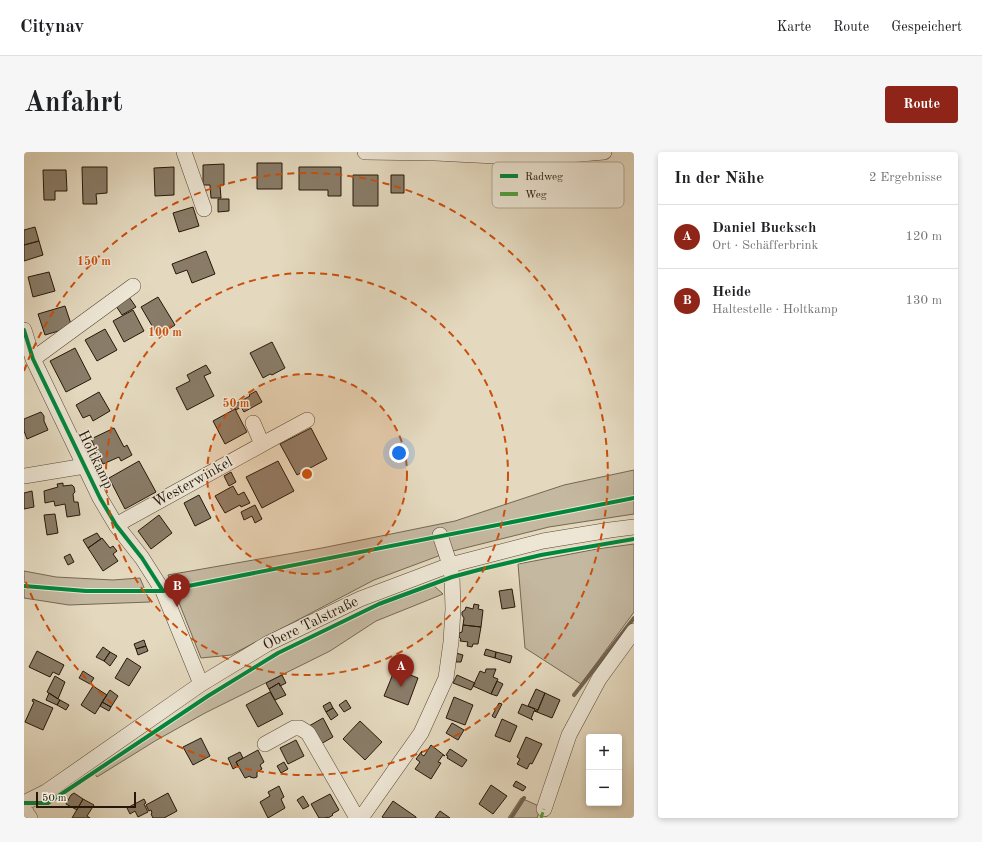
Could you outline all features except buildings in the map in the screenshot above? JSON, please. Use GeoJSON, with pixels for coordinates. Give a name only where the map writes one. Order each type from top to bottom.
{"type":"FeatureCollection","features":[{"type":"Feature","properties":{"kind":"street"},"geometry":{"type":"LineString","coordinates":[[184,152],[204,209]]}},
{"type":"Feature","properties":{"kind":"street"},"geometry":{"type":"LineString","coordinates":[[365,152],[435,152],[534,158],[604,152]]}},
{"type":"Feature","properties":{"kind":"street"},"geometry":{"type":"LineString","coordinates":[[33,359],[133,286]]}},
{"type":"Feature","properties":{"kind":"street","name":"Holtkamp"},"geometry":{"type":"LineString","coordinates":[[24,330],[33,359],[100,498],[116,525],[142,558],[162,591],[201,684]]}},
{"type":"Feature","properties":{"kind":"street","name":"Westerwinkel"},"geometry":{"type":"LineString","coordinates":[[116,525],[307,420]]}},
{"type":"Feature","properties":{"kind":"street"},"geometry":{"type":"LineString","coordinates":[[253,423],[266,442]]}},
{"type":"Feature","properties":{"kind":"street"},"geometry":{"type":"LineString","coordinates":[[24,476],[85,466]]}},
{"type":"Feature","properties":{"kind":"street","name":"Obere Talstraße"},"geometry":{"type":"LineString","coordinates":[[24,803],[46,792],[201,684],[267,644],[360,599],[450,565],[543,541],[634,527]]}},
{"type":"Feature","properties":{"kind":"street"},"geometry":{"type":"LineString","coordinates":[[361,818],[421,733],[446,678],[451,642],[453,609],[452,577],[450,565],[440,535]]}},
{"type":"Feature","properties":{"kind":"street"},"geometry":{"type":"LineString","coordinates":[[544,809],[568,736],[599,679],[634,631]]}},
{"type":"Feature","properties":{"kind":"street"},"geometry":{"type":"LineString","coordinates":[[265,744],[294,728],[300,728],[308,733],[357,818]]}},
{"type":"Feature","properties":{"kind":"street"},"geometry":{"type":"LineString","coordinates":[[24,806],[30,818]]}},
{"type":"Feature","properties":{"kind":"shaded area"},"geometry":{"type":"Polygon","coordinates":[[[634,470],[634,514],[549,527],[449,552],[374,580],[231,655],[201,658],[168,575],[322,548],[455,521],[564,485],[634,470]]]}},
{"type":"Feature","properties":{"kind":"shaded area"},"geometry":{"type":"Polygon","coordinates":[[[634,544],[634,612],[581,684],[525,648],[518,564],[597,549],[634,544]]]}},
{"type":"Feature","properties":{"kind":"shaded area"},"geometry":{"type":"Polygon","coordinates":[[[24,571],[56,577],[113,580],[140,578],[150,602],[69,605],[24,598],[24,571]]]}},
{"type":"Feature","properties":{"kind":"shaded area"},"geometry":{"type":"Polygon","coordinates":[[[433,585],[443,594],[376,621],[330,651],[205,713],[155,741],[97,777],[95,774],[226,683],[294,645],[379,605],[433,585]]]}},
{"type":"Feature","properties":{"kind":"shaded area"},"geometry":{"type":"Polygon","coordinates":[[[521,798],[541,807],[537,818],[508,818],[521,798]]]}},
{"type":"Feature","properties":{"kind":"waterway"},"geometry":{"type":"LineString","coordinates":[[574,695],[634,618]]}},
{"type":"Feature","properties":{"kind":"waterway"},"geometry":{"type":"LineString","coordinates":[[511,818],[524,798]]}},
{"type":"Feature","properties":{"kind":"marked path"},"geometry":{"type":"LineString","coordinates":[[541,818],[544,809]]}},
{"type":"Feature","properties":{"kind":"cycle path"},"geometry":{"type":"LineString","coordinates":[[24,330],[33,359],[100,498],[116,525],[142,558],[163,591]]}},
{"type":"Feature","properties":{"kind":"cycle path"},"geometry":{"type":"LineString","coordinates":[[24,586],[86,591],[163,591],[634,498]]}},
{"type":"Feature","properties":{"kind":"cycle path"},"geometry":{"type":"LineString","coordinates":[[24,803],[48,803],[208,696],[278,653],[379,604],[452,577],[482,569],[541,555],[634,539]]}},
{"type":"Feature","properties":{"kind":"place","name":"Heide"},"geometry":{"type":"Point","coordinates":[177,607]}},
{"type":"Feature","properties":{"kind":"place","name":"Daniel Bucksch"},"geometry":{"type":"Point","coordinates":[401,687]}}]}
